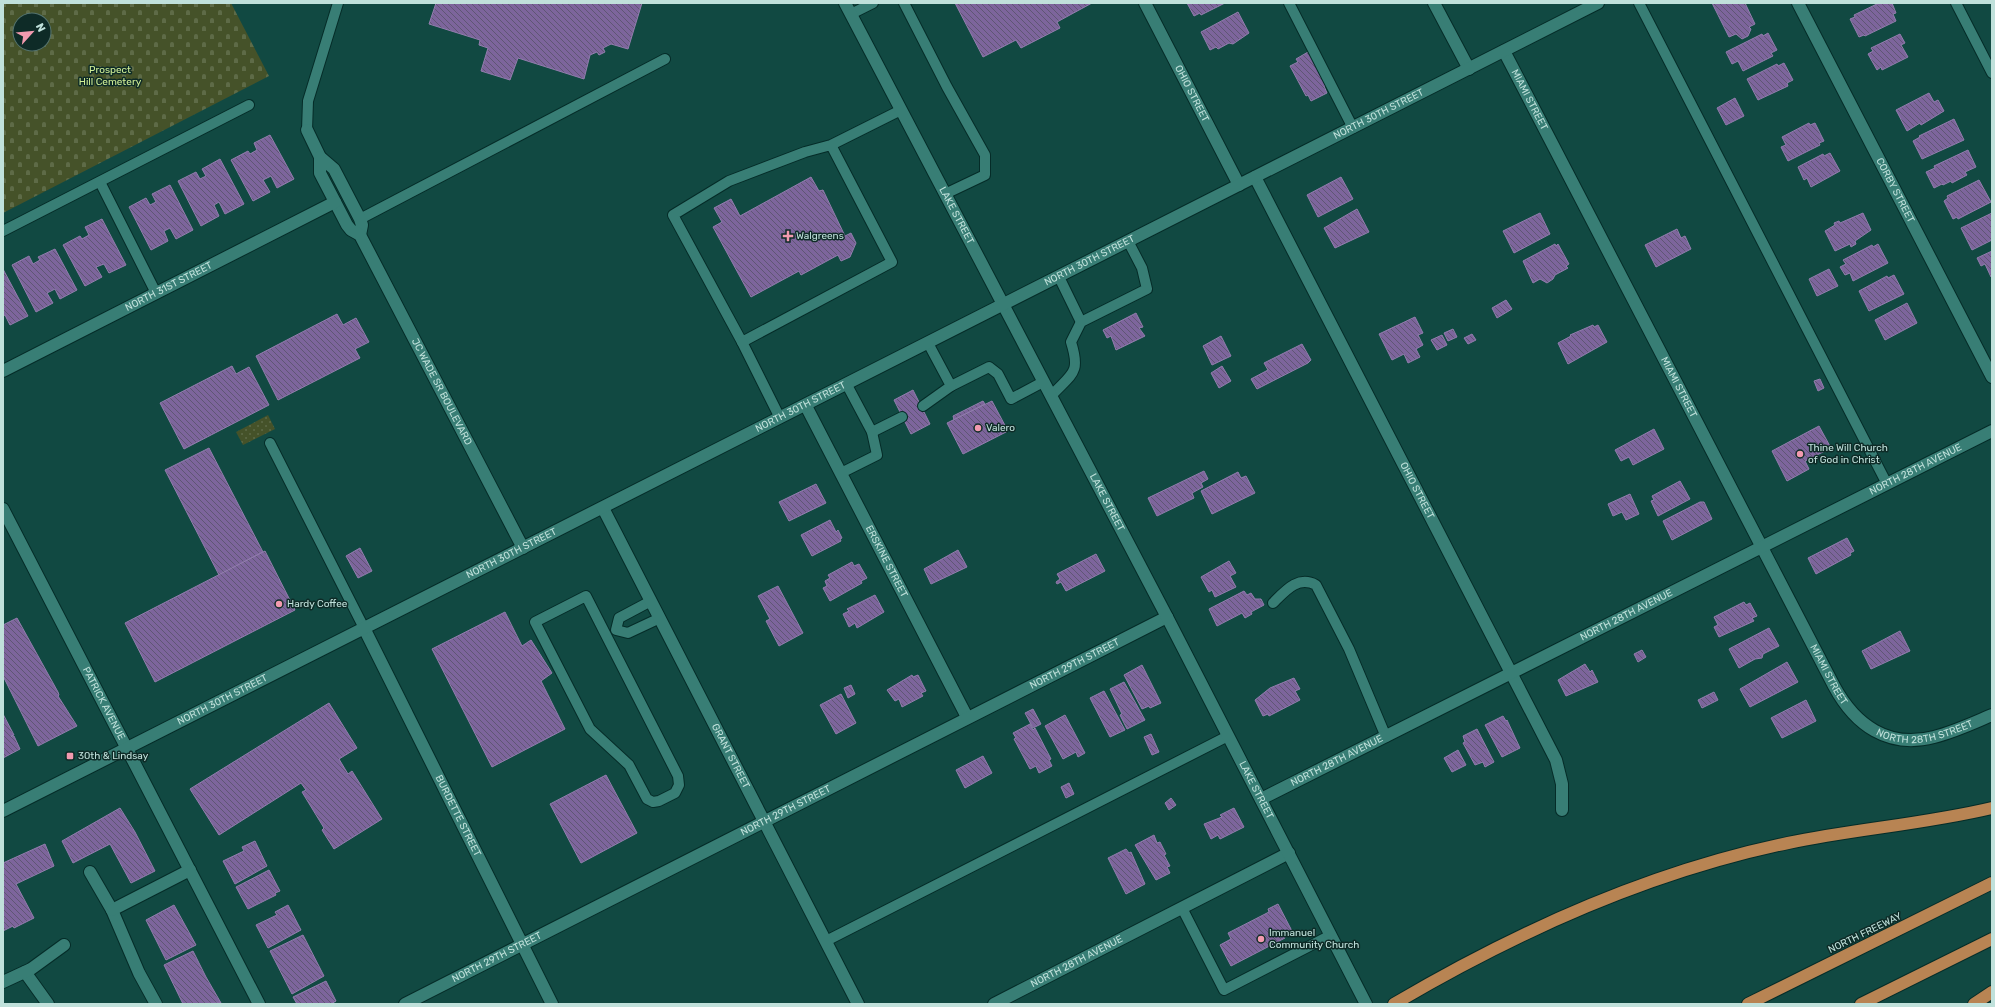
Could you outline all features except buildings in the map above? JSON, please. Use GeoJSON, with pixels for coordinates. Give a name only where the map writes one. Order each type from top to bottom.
{"type":"FeatureCollection","features":[{"type":"Feature","properties":{"kind":"highway"},"geometry":{"type":"LineString","coordinates":[[1394,1004],[1547,924],[1685,869],[1788,843],[1992,808]]}},
{"type":"Feature","properties":{"kind":"highway","name":"NORTH FREEWAY"},"geometry":{"type":"LineString","coordinates":[[1748,1004],[1992,883]]}},
{"type":"Feature","properties":{"kind":"highway"},"geometry":{"type":"LineString","coordinates":[[1861,1004],[1992,939]]}},
{"type":"Feature","properties":{"kind":"highway"},"geometry":{"type":"LineString","coordinates":[[1974,1004],[1992,992]]}},
{"type":"Feature","properties":{"kind":"street","name":"LAKE STREET"},"geometry":{"type":"LineString","coordinates":[[845,3],[1167,617],[1366,1004]]}},
{"type":"Feature","properties":{"kind":"street","name":"OHIO STREET"},"geometry":{"type":"LineString","coordinates":[[1145,3],[1239,185]]}},
{"type":"Feature","properties":{"kind":"street"},"geometry":{"type":"LineString","coordinates":[[1434,3],[1469,69]]}},
{"type":"Feature","properties":{"kind":"street","name":"NORTH 30TH STREET"},"geometry":{"type":"LineString","coordinates":[[3,812],[128,747],[806,406],[1255,176],[1469,69],[1504,51],[1581,7],[1598,3]]}},
{"type":"Feature","properties":{"kind":"street","name":"CORBY STREET"},"geometry":{"type":"LineString","coordinates":[[1798,3],[1992,377]]}},
{"type":"Feature","properties":{"kind":"street","name":"MIAMI STREET"},"geometry":{"type":"LineString","coordinates":[[1504,51],[1836,690],[1848,710],[1858,720]]}},
{"type":"Feature","properties":{"kind":"street","name":"JC WADE SR BOULEVARD"},"geometry":{"type":"LineString","coordinates":[[307,130],[320,157],[334,169],[360,219],[362,225],[360,235]]}},
{"type":"Feature","properties":{"kind":"street","name":"JC WADE SR BOULEVARD"},"geometry":{"type":"LineString","coordinates":[[320,157],[320,173],[335,202],[347,225],[351,230],[360,235],[523,548]]}},
{"type":"Feature","properties":{"kind":"street","name":"OHIO STREET"},"geometry":{"type":"LineString","coordinates":[[1255,176],[1556,760],[1562,784],[1562,810]]}},
{"type":"Feature","properties":{"kind":"street","name":"NORTH 31ST STREET"},"geometry":{"type":"LineString","coordinates":[[3,371],[335,202]]}},
{"type":"Feature","properties":{"kind":"street","name":"ERSKINE STREET"},"geometry":{"type":"LineString","coordinates":[[806,406],[967,717]]}},
{"type":"Feature","properties":{"kind":"street","name":"NORTH 28TH AVENUE"},"geometry":{"type":"LineString","coordinates":[[1261,799],[1512,674],[1992,430]]}},
{"type":"Feature","properties":{"kind":"street","name":"GRANT STREET"},"geometry":{"type":"LineString","coordinates":[[603,508],[858,1004]]}},
{"type":"Feature","properties":{"kind":"street","name":"PATRICK AVENUE"},"geometry":{"type":"LineString","coordinates":[[3,509],[128,747],[259,1004]]}},
{"type":"Feature","properties":{"kind":"street","name":"NORTH 29TH STREET"},"geometry":{"type":"LineString","coordinates":[[405,1004],[967,717],[1167,617]]}},
{"type":"Feature","properties":{"kind":"street","name":"BURDETTE STREET"},"geometry":{"type":"LineString","coordinates":[[364,628],[552,1004]]}},
{"type":"Feature","properties":{"kind":"street","name":"NORTH 28TH STREET"},"geometry":{"type":"LineString","coordinates":[[1858,720],[1874,731],[1888,737],[1914,740],[1935,737],[1992,715]]}},
{"type":"Feature","properties":{"kind":"street","name":"NORTH 28TH AVENUE"},"geometry":{"type":"LineString","coordinates":[[994,1004],[1289,853]]}},
{"type":"Feature","properties":{"kind":"street"},"geometry":{"type":"LineString","coordinates":[[112,910],[190,870]]}},
{"type":"Feature","properties":{"kind":"street"},"geometry":{"type":"LineString","coordinates":[[90,872],[112,910],[139,973],[156,1004]]}},
{"type":"Feature","properties":{"kind":"street"},"geometry":{"type":"LineString","coordinates":[[3,982],[25,972],[64,945]]}},
{"type":"Feature","properties":{"kind":"street"},"geometry":{"type":"LineString","coordinates":[[25,972],[48,1004]]}},
{"type":"Feature","properties":{"kind":"lane"},"geometry":{"type":"LineString","coordinates":[[307,130],[308,100],[338,3]]}},
{"type":"Feature","properties":{"kind":"lane"},"geometry":{"type":"LineString","coordinates":[[851,14],[873,3]]}},
{"type":"Feature","properties":{"kind":"lane"},"geometry":{"type":"LineString","coordinates":[[904,3],[985,155],[985,175],[945,194]]}},
{"type":"Feature","properties":{"kind":"lane"},"geometry":{"type":"LineString","coordinates":[[1289,3],[1353,128]]}},
{"type":"Feature","properties":{"kind":"lane"},"geometry":{"type":"LineString","coordinates":[[1639,3],[1887,484]]}},
{"type":"Feature","properties":{"kind":"lane"},"geometry":{"type":"LineString","coordinates":[[1956,3],[1992,74]]}},
{"type":"Feature","properties":{"kind":"lane"},"geometry":{"type":"LineString","coordinates":[[360,219],[665,59]]}},
{"type":"Feature","properties":{"kind":"lane"},"geometry":{"type":"LineString","coordinates":[[3,231],[249,106]]}},
{"type":"Feature","properties":{"kind":"lane"},"geometry":{"type":"LineString","coordinates":[[780,418],[742,342],[673,214],[729,181],[805,152],[831,145],[901,110]]}},
{"type":"Feature","properties":{"kind":"lane"},"geometry":{"type":"LineString","coordinates":[[742,342],[892,262],[831,145]]}},
{"type":"Feature","properties":{"kind":"lane"},"geometry":{"type":"LineString","coordinates":[[100,182],[156,293]]}},
{"type":"Feature","properties":{"kind":"lane"},"geometry":{"type":"LineString","coordinates":[[1051,396],[1076,366],[1076,359],[1071,342],[1081,322],[1147,289],[1142,268],[1128,241]]}},
{"type":"Feature","properties":{"kind":"lane"},"geometry":{"type":"LineString","coordinates":[[1058,277],[1081,322]]}},
{"type":"Feature","properties":{"kind":"lane"},"geometry":{"type":"LineString","coordinates":[[928,343],[951,386]]}},
{"type":"Feature","properties":{"kind":"lane"},"geometry":{"type":"LineString","coordinates":[[923,406],[951,386],[989,367],[998,374],[1011,399],[1044,382]]}},
{"type":"Feature","properties":{"kind":"lane"},"geometry":{"type":"LineString","coordinates":[[841,473],[877,455],[872,432],[847,385]]}},
{"type":"Feature","properties":{"kind":"lane"},"geometry":{"type":"LineString","coordinates":[[872,432],[902,417]]}},
{"type":"Feature","properties":{"kind":"lane"},"geometry":{"type":"LineString","coordinates":[[270,443],[364,628]]}},
{"type":"Feature","properties":{"kind":"lane"},"geometry":{"type":"LineString","coordinates":[[1273,602],[1296,583],[1309,581],[1316,585],[1349,649],[1386,737]]}},
{"type":"Feature","properties":{"kind":"lane"},"geometry":{"type":"LineString","coordinates":[[586,596],[606,635],[678,776],[679,785],[675,793],[659,802],[653,802],[647,799],[629,765],[590,729],[535,622],[586,596]]}},
{"type":"Feature","properties":{"kind":"lane"},"geometry":{"type":"LineString","coordinates":[[616,630],[619,618],[650,601]]}},
{"type":"Feature","properties":{"kind":"lane"},"geometry":{"type":"LineString","coordinates":[[606,635],[616,630],[628,633],[660,618]]}},
{"type":"Feature","properties":{"kind":"lane"},"geometry":{"type":"LineString","coordinates":[[826,941],[1228,736]]}},
{"type":"Feature","properties":{"kind":"lane"},"geometry":{"type":"LineString","coordinates":[[1182,908],[1224,990],[1330,935]]}},
{"type":"Feature","properties":{"kind":"green space","name":"Prospect Hill Cemetery"},"geometry":{"type":"Polygon","coordinates":[[[3,3],[231,3],[269,76],[3,213],[3,3]]]}},
{"type":"Feature","properties":{"kind":"green space"},"geometry":{"type":"Polygon","coordinates":[[[268,415],[275,429],[243,445],[236,432],[268,415]]]}},
{"type":"Feature","properties":{"kind":"place","name":"Walgreens"},"geometry":{"type":"Point","coordinates":[788,236]}},
{"type":"Feature","properties":{"kind":"place","name":"Valero"},"geometry":{"type":"Point","coordinates":[978,428]}},
{"type":"Feature","properties":{"kind":"place","name":"Thine Will Church of God in Christ"},"geometry":{"type":"Point","coordinates":[1800,454]}},
{"type":"Feature","properties":{"kind":"place","name":"Hardy Coffee"},"geometry":{"type":"Point","coordinates":[279,604]}},
{"type":"Feature","properties":{"kind":"place","name":"30th & Lindsay"},"geometry":{"type":"Point","coordinates":[70,756]}},
{"type":"Feature","properties":{"kind":"place","name":"Immanuel Community Church"},"geometry":{"type":"Point","coordinates":[1261,939]}}]}
